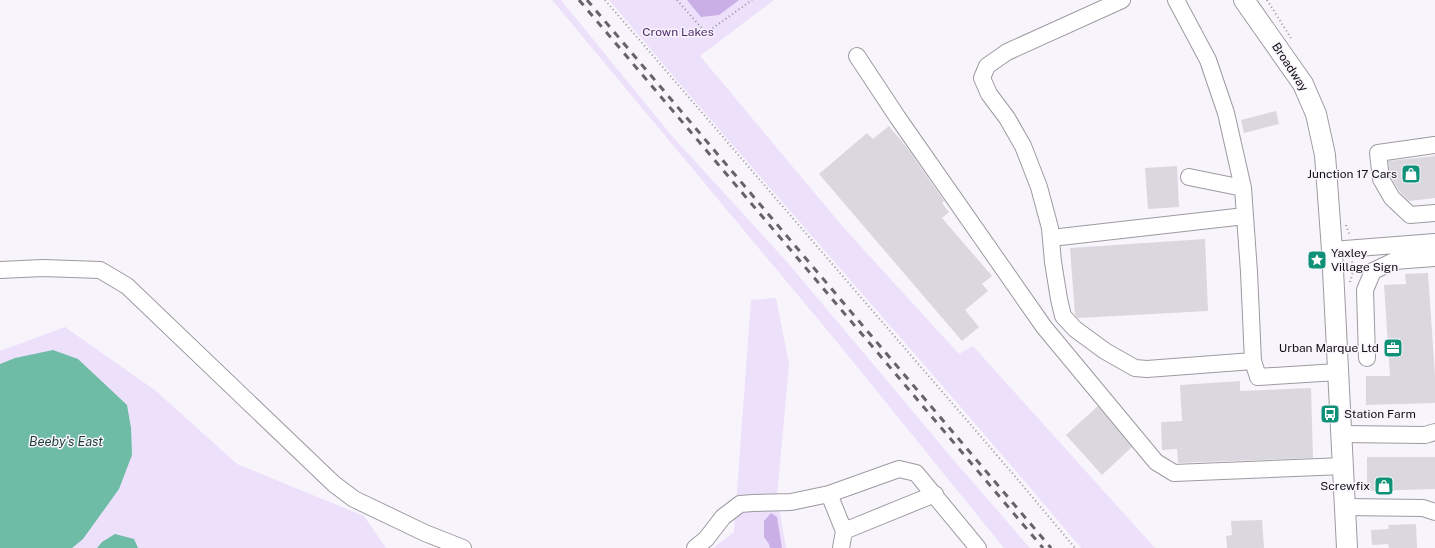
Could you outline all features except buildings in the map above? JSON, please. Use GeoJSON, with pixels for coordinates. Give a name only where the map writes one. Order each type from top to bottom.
{"type":"FeatureCollection","features":[{"type":"Feature","properties":{"kind":"main road","name":"Broadway"},"geometry":{"type":"LineString","coordinates":[[1244,0],[1303,84],[1316,114],[1325,155],[1332,250],[1348,548]]}},
{"type":"Feature","properties":{"kind":"street"},"geometry":{"type":"LineString","coordinates":[[1122,0],[1007,52],[987,66],[982,78],[989,94],[1007,118],[1023,146],[1039,187],[1050,228],[1052,262],[1063,316],[1075,329],[1105,351],[1135,368],[1147,369],[1253,361]]}},
{"type":"Feature","properties":{"kind":"street"},"geometry":{"type":"LineString","coordinates":[[1176,0],[1208,60],[1226,113],[1243,188],[1253,361],[1258,377],[1338,372]]}},
{"type":"Feature","properties":{"kind":"street"},"geometry":{"type":"LineString","coordinates":[[857,56],[898,118],[1044,328],[1156,462],[1174,473],[1344,466]]}},
{"type":"Feature","properties":{"kind":"street"},"geometry":{"type":"LineString","coordinates":[[1435,144],[1378,153],[1381,180],[1392,198],[1410,215],[1435,213]]}},
{"type":"Feature","properties":{"kind":"street"},"geometry":{"type":"LineString","coordinates":[[1189,177],[1243,188]]}},
{"type":"Feature","properties":{"kind":"street"},"geometry":{"type":"LineString","coordinates":[[1051,238],[1245,216]]}},
{"type":"Feature","properties":{"kind":"street"},"geometry":{"type":"LineString","coordinates":[[1332,250],[1435,242]]}},
{"type":"Feature","properties":{"kind":"street"},"geometry":{"type":"LineString","coordinates":[[1367,358],[1365,290],[1373,271],[1394,261],[1435,258]]}},
{"type":"Feature","properties":{"kind":"street"},"geometry":{"type":"LineString","coordinates":[[0,270],[43,268],[100,270],[127,286],[334,484],[354,499],[425,533],[463,548]]}},
{"type":"Feature","properties":{"kind":"street"},"geometry":{"type":"LineString","coordinates":[[1342,434],[1425,435],[1435,432]]}},
{"type":"Feature","properties":{"kind":"street"},"geometry":{"type":"LineString","coordinates":[[694,548],[706,539],[723,517],[740,504],[791,502],[829,494],[899,469],[916,473],[935,494],[978,548]]}},
{"type":"Feature","properties":{"kind":"street"},"geometry":{"type":"LineString","coordinates":[[829,494],[844,531],[841,548]]}},
{"type":"Feature","properties":{"kind":"street"},"geometry":{"type":"LineString","coordinates":[[844,531],[935,494]]}},
{"type":"Feature","properties":{"kind":"street"},"geometry":{"type":"LineString","coordinates":[[1345,506],[1423,508],[1435,512]]}},
{"type":"Feature","properties":{"kind":"path"},"geometry":{"type":"LineString","coordinates":[[604,0],[1013,474],[1075,548]]}},
{"type":"Feature","properties":{"kind":"path"},"geometry":{"type":"LineString","coordinates":[[677,0],[706,33],[752,0]]}},
{"type":"Feature","properties":{"kind":"green space"},"geometry":{"type":"Polygon","coordinates":[[[552,0],[561,0],[672,136],[788,263],[957,464],[1030,548],[1004,548],[837,342],[552,0]]]}},
{"type":"Feature","properties":{"kind":"green space","name":"Crown Lakes"},"geometry":{"type":"Polygon","coordinates":[[[609,0],[774,0],[700,56],[843,227],[959,354],[973,346],[1155,548],[1081,548],[964,410],[726,138],[609,0]]]}},
{"type":"Feature","properties":{"kind":"green space"},"geometry":{"type":"Polygon","coordinates":[[[776,298],[789,364],[777,496],[786,548],[713,548],[734,532],[751,300],[776,298]]]}},
{"type":"Feature","properties":{"kind":"green space"},"geometry":{"type":"Polygon","coordinates":[[[65,327],[156,391],[237,464],[364,516],[386,548],[0,548],[0,351],[65,327]]]}},
{"type":"Feature","properties":{"kind":"shaded area"},"geometry":{"type":"Polygon","coordinates":[[[687,0],[739,0],[719,15],[701,17],[687,0]]]}},
{"type":"Feature","properties":{"kind":"shaded area"},"geometry":{"type":"Polygon","coordinates":[[[771,513],[777,517],[782,548],[770,548],[764,537],[764,521],[771,513]]]}},
{"type":"Feature","properties":{"kind":"water","name":"Beeby's East"},"geometry":{"type":"Polygon","coordinates":[[[53,350],[78,359],[127,405],[131,428],[132,455],[119,489],[83,539],[72,548],[0,548],[0,364],[15,358],[53,350]]]}},
{"type":"Feature","properties":{"kind":"water"},"geometry":{"type":"Polygon","coordinates":[[[115,534],[134,539],[138,548],[97,548],[102,542],[115,534]]]}},
{"type":"Feature","properties":{"kind":"railway"},"geometry":{"type":"LineString","coordinates":[[579,0],[1043,548]]}},
{"type":"Feature","properties":{"kind":"railway"},"geometry":{"type":"LineString","coordinates":[[587,0],[1051,548]]}},
{"type":"Feature","properties":{"kind":"place","name":"Junction 17 Cars"},"geometry":{"type":"Point","coordinates":[1411,174]}},
{"type":"Feature","properties":{"kind":"place","name":"Yaxley Village Sign"},"geometry":{"type":"Point","coordinates":[1317,260]}},
{"type":"Feature","properties":{"kind":"place","name":"Urban Marque Ltd"},"geometry":{"type":"Point","coordinates":[1393,348]}},
{"type":"Feature","properties":{"kind":"place","name":"Station Farm"},"geometry":{"type":"Point","coordinates":[1330,414]}},
{"type":"Feature","properties":{"kind":"place","name":"Screwfix"},"geometry":{"type":"Point","coordinates":[1384,486]}}]}
